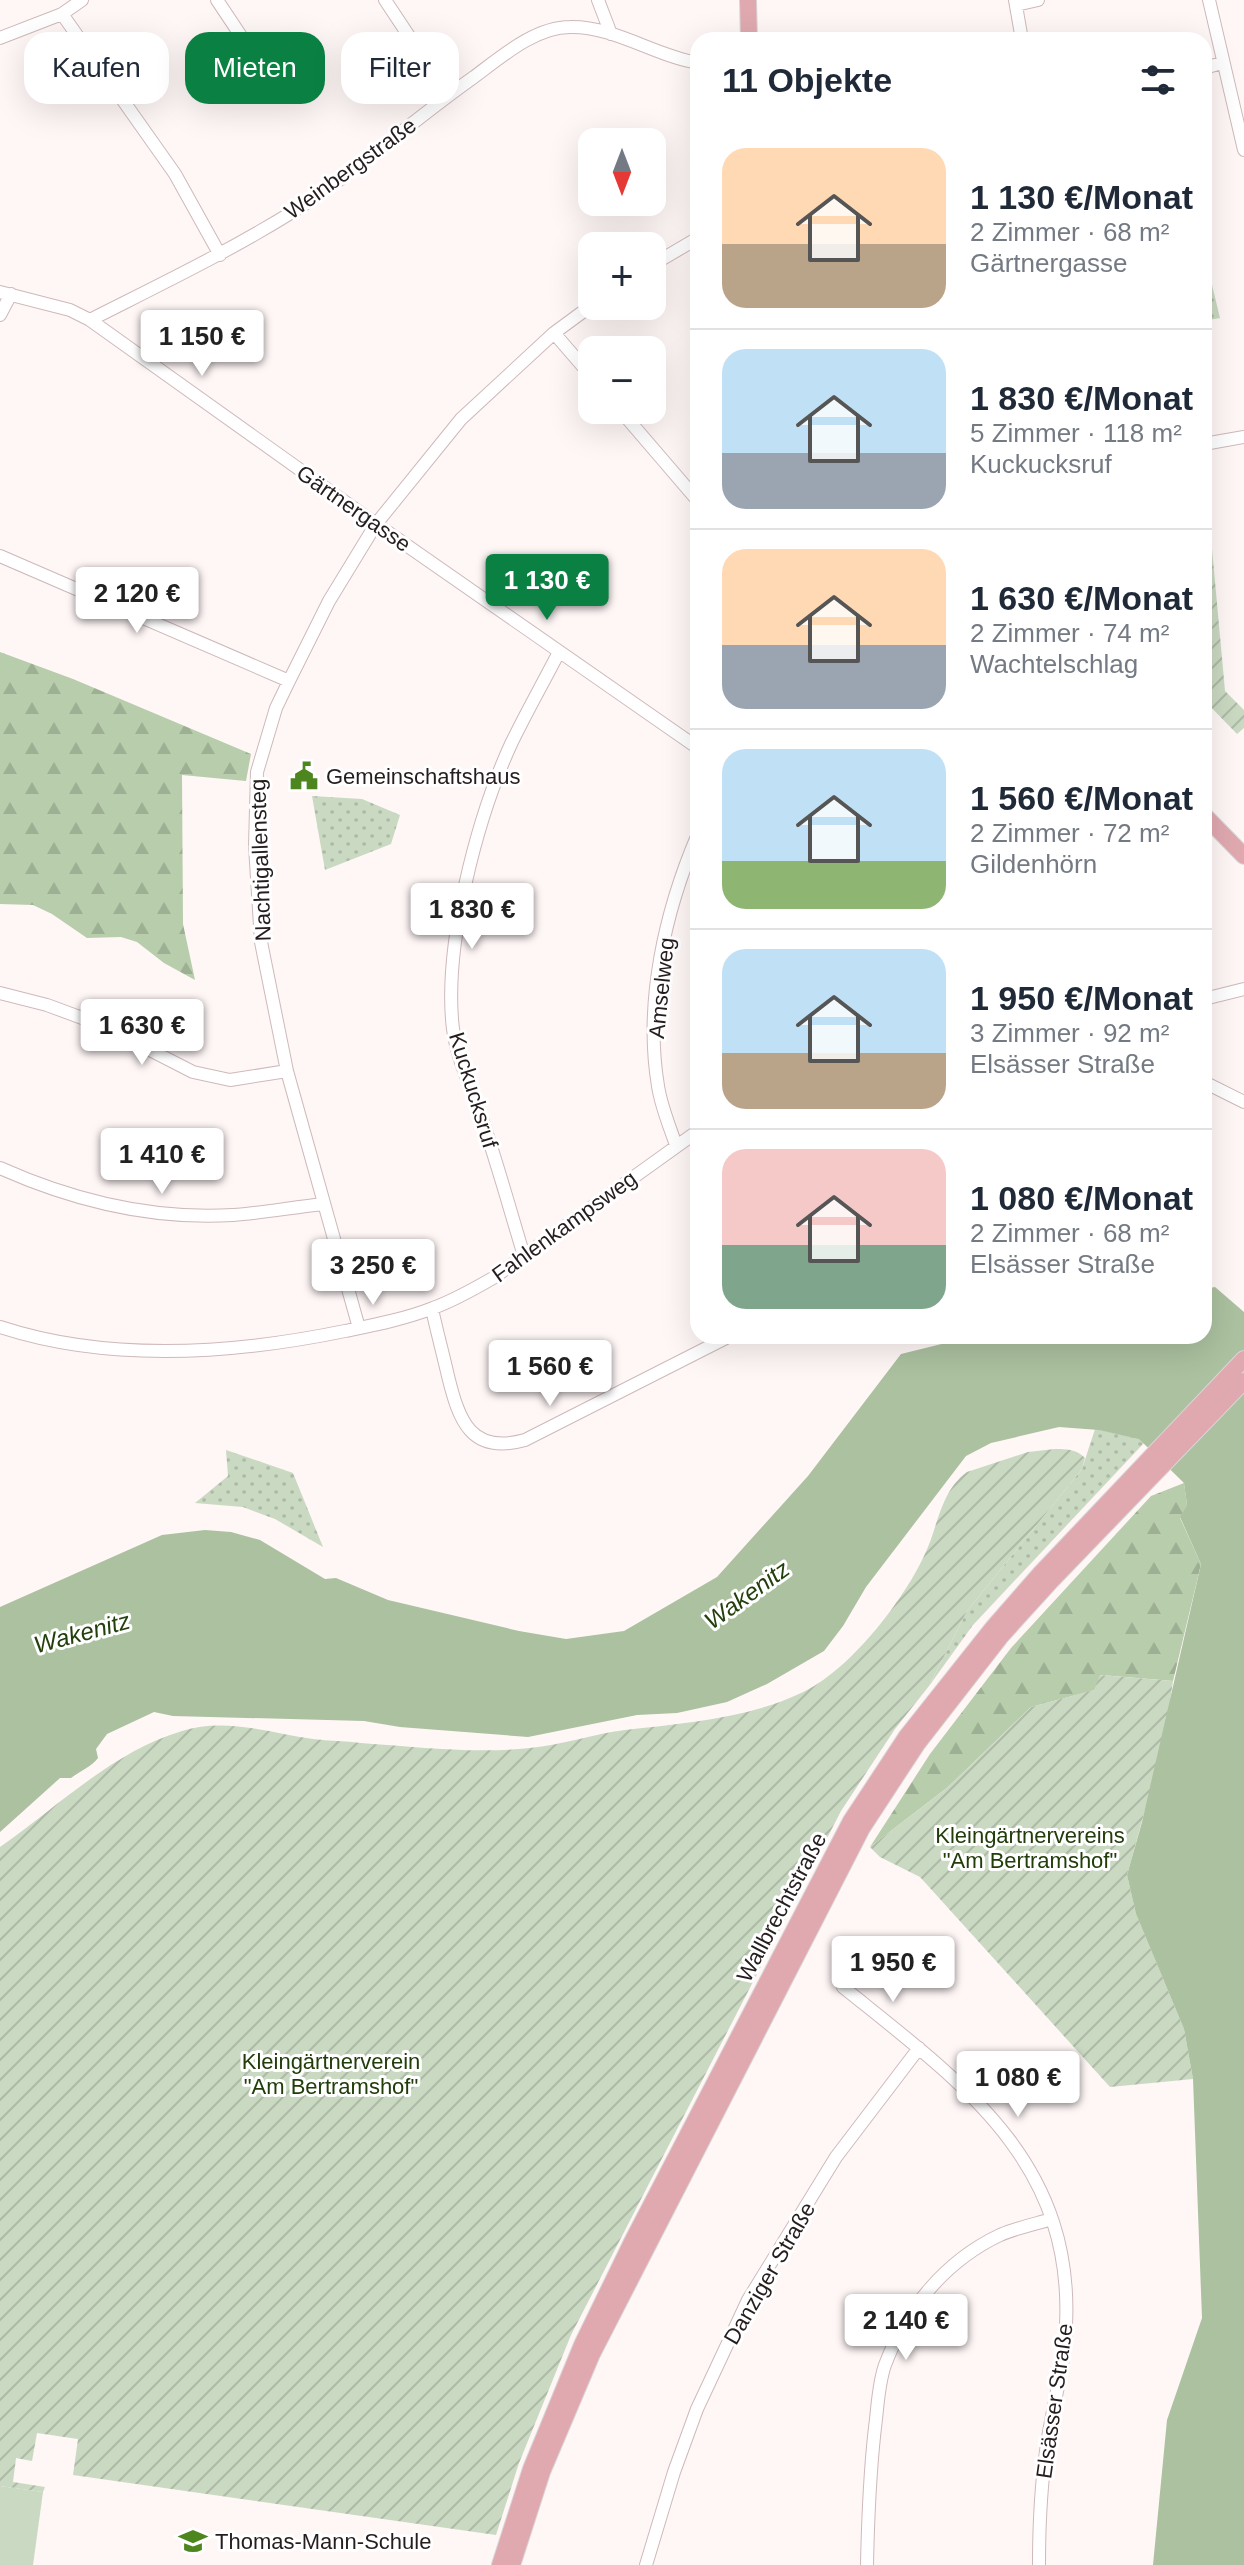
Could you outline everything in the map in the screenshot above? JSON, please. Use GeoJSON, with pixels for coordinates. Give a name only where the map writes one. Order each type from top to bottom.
{"type":"FeatureCollection","features":[{"type":"Feature","properties":{"kind":"main road"},"geometry":{"type":"LineString","coordinates":[[748,0],[749,32]]}},
{"type":"Feature","properties":{"kind":"main road"},"geometry":{"type":"LineString","coordinates":[[1212,823],[1244,856]]}},
{"type":"Feature","properties":{"kind":"main road","name":"Wallbrechtstraße"},"geometry":{"type":"LineString","coordinates":[[512,2565],[542,2472],[592,2354],[862,1828],[950,1700],[1097,1525],[1242,1366]]}},
{"type":"Feature","properties":{"kind":"main road","name":"Wallbrechtstraße"},"geometry":{"type":"LineString","coordinates":[[500,2565],[531,2469],[582,2345],[632,2242],[851,1821],[939,1692],[1011,1607],[1097,1525]]}},
{"type":"Feature","properties":{"kind":"street"},"geometry":{"type":"LineString","coordinates":[[0,38],[62,14],[82,0]]}},
{"type":"Feature","properties":{"kind":"street"},"geometry":{"type":"LineString","coordinates":[[217,0],[238,32]]}},
{"type":"Feature","properties":{"kind":"street"},"geometry":{"type":"LineString","coordinates":[[385,0],[406,32]]}},
{"type":"Feature","properties":{"kind":"street"},"geometry":{"type":"LineString","coordinates":[[598,0],[611,34]]}},
{"type":"Feature","properties":{"kind":"street"},"geometry":{"type":"LineString","coordinates":[[1021,32],[1016,3],[1038,0]]}},
{"type":"Feature","properties":{"kind":"street"},"geometry":{"type":"LineString","coordinates":[[1209,0],[1244,150]]}},
{"type":"Feature","properties":{"kind":"street"},"geometry":{"type":"LineString","coordinates":[[62,14],[175,174],[220,255]]}},
{"type":"Feature","properties":{"kind":"street","name":"Weinbergstraße"},"geometry":{"type":"LineString","coordinates":[[459,87],[517,47],[544,33],[570,27],[611,34],[690,61]]}},
{"type":"Feature","properties":{"kind":"street"},"geometry":{"type":"LineString","coordinates":[[1212,66],[1222,63]]}},
{"type":"Feature","properties":{"kind":"street","name":"Weinbergstraße"},"geometry":{"type":"LineString","coordinates":[[90,320],[220,255],[295,210],[346,175],[437,104]]}},
{"type":"Feature","properties":{"kind":"street"},"geometry":{"type":"LineString","coordinates":[[666,257],[690,243]]}},
{"type":"Feature","properties":{"kind":"street"},"geometry":{"type":"LineString","coordinates":[[0,315],[5,293]]}},
{"type":"Feature","properties":{"kind":"street","name":"Gärtnergasse"},"geometry":{"type":"LineString","coordinates":[[5,293],[70,310],[90,320],[690,742]]}},
{"type":"Feature","properties":{"kind":"street","name":"Nachtigallensteg"},"geometry":{"type":"LineString","coordinates":[[359,1328],[287,1071],[261,942],[255,832],[257,772],[276,708],[329,601],[376,524],[461,419],[554,333],[578,315]]}},
{"type":"Feature","properties":{"kind":"street"},"geometry":{"type":"LineString","coordinates":[[554,333],[578,361]]}},
{"type":"Feature","properties":{"kind":"street"},"geometry":{"type":"LineString","coordinates":[[632,424],[690,492]]}},
{"type":"Feature","properties":{"kind":"street"},"geometry":{"type":"LineString","coordinates":[[1212,443],[1244,437]]}},
{"type":"Feature","properties":{"kind":"street"},"geometry":{"type":"LineString","coordinates":[[0,556],[289,681]]}},
{"type":"Feature","properties":{"kind":"street","name":"Kuckucksruf"},"geometry":{"type":"LineString","coordinates":[[524,1256],[482,1118],[458,1054],[452,1004],[454,951],[466,884],[492,790],[511,744],[559,652]]}},
{"type":"Feature","properties":{"kind":"street","name":"Amselweg"},"geometry":{"type":"LineString","coordinates":[[676,1145],[658,1088],[653,1038],[654,1009],[672,907],[690,856]]}},
{"type":"Feature","properties":{"kind":"street"},"geometry":{"type":"LineString","coordinates":[[1212,997],[1244,989]]}},
{"type":"Feature","properties":{"kind":"street"},"geometry":{"type":"LineString","coordinates":[[0,993],[47,1005],[101,1025],[193,1072],[230,1080],[287,1071]]}},
{"type":"Feature","properties":{"kind":"street"},"geometry":{"type":"LineString","coordinates":[[1212,1090],[1244,1102]]}},
{"type":"Feature","properties":{"kind":"street","name":"Fahlenkampsweg"},"geometry":{"type":"LineString","coordinates":[[0,1327],[72,1343],[133,1351],[259,1345],[359,1328],[432,1309],[463,1296],[524,1256],[690,1136]]}},
{"type":"Feature","properties":{"kind":"street"},"geometry":{"type":"LineString","coordinates":[[0,1168],[99,1204],[167,1215],[232,1215],[324,1204]]}},
{"type":"Feature","properties":{"kind":"street"},"geometry":{"type":"LineString","coordinates":[[432,1309],[460,1418],[473,1435],[496,1444],[525,1440],[714,1344]]}},
{"type":"Feature","properties":{"kind":"street","name":"Elsässer Straße"},"geometry":{"type":"LineString","coordinates":[[843,1987],[966,2088],[994,2119],[1028,2163],[1052,2219],[1063,2265],[1066,2324],[1042,2480],[1039,2565]]}},
{"type":"Feature","properties":{"kind":"street","name":"Danziger Straße"},"geometry":{"type":"LineString","coordinates":[[646,2565],[697,2409],[748,2300],[836,2157],[919,2048]]}},
{"type":"Feature","properties":{"kind":"street"},"geometry":{"type":"LineString","coordinates":[[867,2565],[870,2470],[880,2385],[884,2366],[907,2317],[936,2280],[975,2249],[1002,2234],[1052,2219]]}},
{"type":"Feature","properties":{"kind":"green space"},"geometry":{"type":"Polygon","coordinates":[[[1212,285],[1220,318],[1212,320],[1212,285]]]}},
{"type":"Feature","properties":{"kind":"green space"},"geometry":{"type":"Polygon","coordinates":[[[1212,549],[1225,691],[1244,710],[1244,728],[1237,734],[1212,708],[1212,549]]]}},
{"type":"Feature","properties":{"kind":"green space"},"geometry":{"type":"Polygon","coordinates":[[[0,652],[73,679],[251,754],[246,781],[182,775],[183,924],[195,980],[164,963],[137,942],[121,937],[87,938],[33,905],[0,904],[0,652]]]}},
{"type":"Feature","properties":{"kind":"green space"},"geometry":{"type":"Polygon","coordinates":[[[312,796],[362,799],[400,815],[391,844],[325,870],[312,796]]]}},
{"type":"Feature","properties":{"kind":"green space"},"geometry":{"type":"Polygon","coordinates":[[[1095,1429],[1139,1438],[1144,1443],[973,1625],[929,1686],[967,1611],[1082,1469],[1095,1429]]]}},
{"type":"Feature","properties":{"kind":"green space"},"geometry":{"type":"Polygon","coordinates":[[[226,1450],[293,1473],[323,1547],[275,1519],[243,1507],[195,1503],[228,1476],[226,1450]]]}},
{"type":"Feature","properties":{"kind":"green space","name":"Kleingärtnerverein \"Am Bertramshof\""},"geometry":{"type":"Polygon","coordinates":[[[1071,1450],[1082,1455],[1085,1458],[1082,1469],[967,1611],[929,1686],[895,1729],[841,1811],[571,2335],[519,2463],[496,2535],[73,2475],[78,2439],[37,2433],[32,2461],[16,2458],[13,2482],[45,2487],[43,2492],[0,2486],[0,1847],[132,1752],[198,1727],[231,1726],[313,1739],[424,1748],[509,1750],[714,1719],[780,1702],[819,1683],[855,1653],[872,1634],[914,1575],[929,1545],[945,1500],[958,1480],[967,1472],[1028,1452],[1071,1450]]]}},
{"type":"Feature","properties":{"kind":"green space"},"geometry":{"type":"Polygon","coordinates":[[[1184,1483],[1187,1505],[1180,1518],[1201,1564],[1173,1681],[1101,1675],[1095,1690],[1031,1707],[948,1787],[870,1847],[930,1754],[1011,1648],[1151,1496],[1184,1483]]]}},
{"type":"Feature","properties":{"kind":"green space","name":"Kleingärtnervereins \"Am Bertramshof\""},"geometry":{"type":"Polygon","coordinates":[[[1100,1675],[1173,1681],[1164,1741],[1127,1875],[1136,1914],[1184,2029],[1193,2079],[1110,2087],[920,1877],[880,1857],[870,1847],[948,1787],[1031,1707],[1094,1690],[1100,1675]]]}},
{"type":"Feature","properties":{"kind":"green space"},"geometry":{"type":"Polygon","coordinates":[[[0,2486],[43,2492],[33,2565],[0,2565],[0,2486]]]}},
{"type":"Feature","properties":{"kind":"water","name":"Wakenitz"},"geometry":{"type":"Polygon","coordinates":[[[1212,1288],[1244,1312],[1244,2565],[1153,2565],[1167,2420],[1202,2318],[1193,2079],[1184,2029],[1136,1914],[1127,1875],[1201,1564],[1180,1517],[1187,1505],[1184,1483],[1139,1439],[1099,1430],[1059,1427],[991,1443],[966,1456],[866,1587],[824,1651],[767,1684],[727,1702],[677,1713],[637,1715],[528,1737],[400,1727],[364,1721],[173,1716],[154,1712],[107,1734],[96,1749],[98,1758],[95,1761],[71,1778],[60,1778],[0,1832],[0,1607],[162,1535],[205,1530],[231,1532],[260,1540],[325,1579],[336,1578],[388,1600],[566,1639],[624,1631],[717,1577],[808,1476],[901,1354],[942,1344],[1212,1344],[1212,1288]]]}},
{"type":"Feature","properties":{"kind":"place","name":"Gemeinschaftshaus"},"geometry":{"type":"Point","coordinates":[304,776]}},
{"type":"Feature","properties":{"kind":"place","name":"Thomas-Mann-Schule"},"geometry":{"type":"Point","coordinates":[193,2541]}}]}
